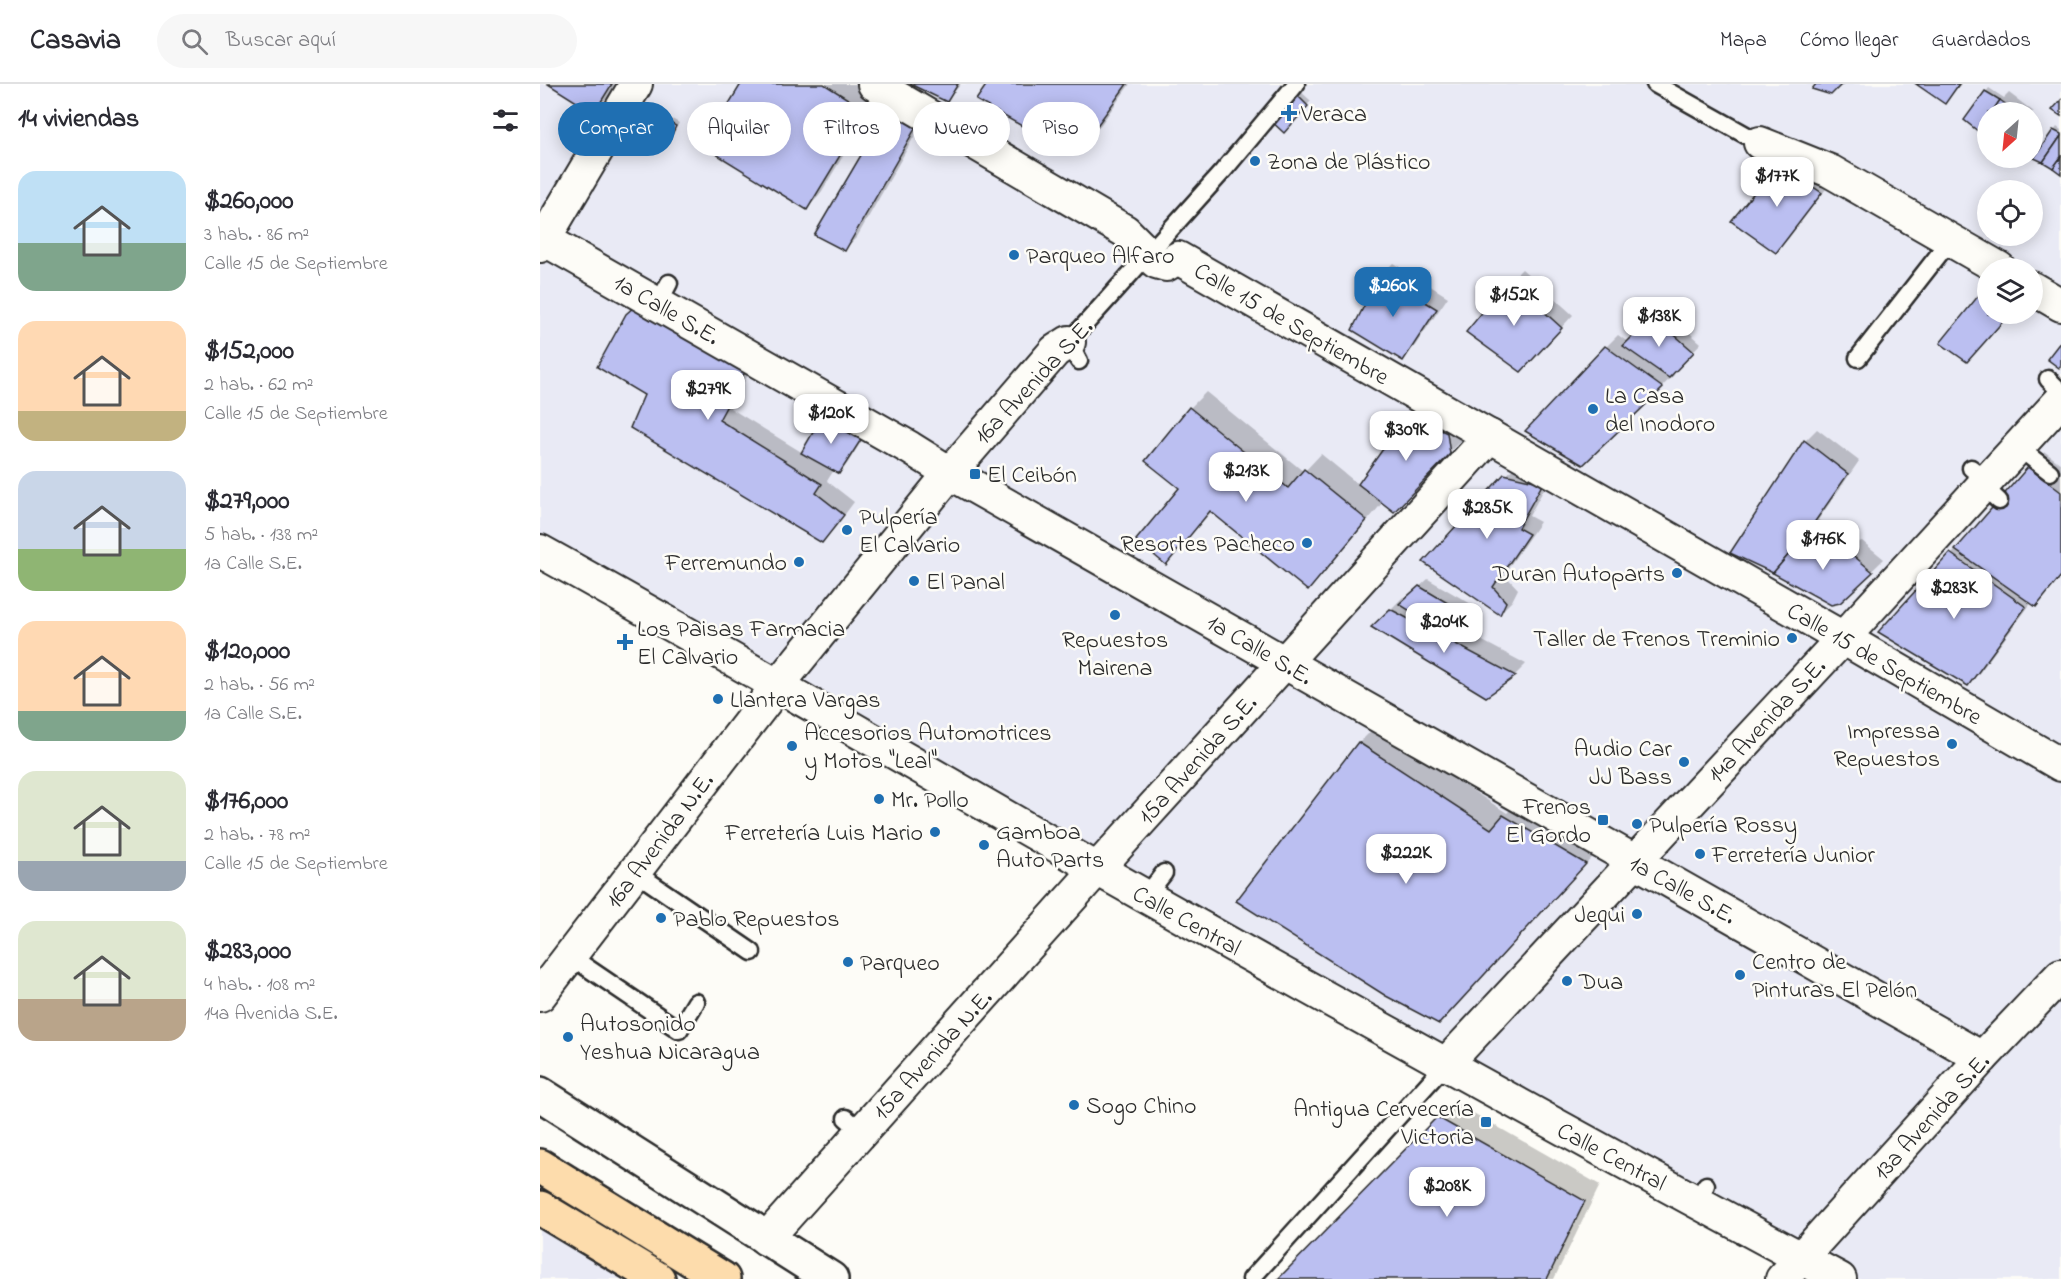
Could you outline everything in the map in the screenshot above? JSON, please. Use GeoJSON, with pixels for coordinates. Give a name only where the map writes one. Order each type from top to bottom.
{"type":"FeatureCollection","features":[{"type":"Feature","properties":{"kind":"highway"},"geometry":{"type":"LineString","coordinates":[[540,1166],[723,1279]]}},
{"type":"Feature","properties":{"kind":"highway"},"geometry":{"type":"LineString","coordinates":[[540,1208],[658,1279]]}},
{"type":"Feature","properties":{"kind":"street"},"geometry":{"type":"LineString","coordinates":[[541,241],[636,84]]}},
{"type":"Feature","properties":{"kind":"street","name":"Calle 15 de Septiembre"},"geometry":{"type":"LineString","coordinates":[[873,84],[938,129],[1490,436],[2061,765]]}},
{"type":"Feature","properties":{"kind":"street"},"geometry":{"type":"LineString","coordinates":[[1760,143],[1830,171],[1982,258]]}},
{"type":"Feature","properties":{"kind":"street","name":"1a Calle S.E."},"geometry":{"type":"LineString","coordinates":[[541,241],[663,293],[950,472],[1982,1058]]}},
{"type":"Feature","properties":{"kind":"street"},"geometry":{"type":"LineString","coordinates":[[2043,294],[2061,305]]}},
{"type":"Feature","properties":{"kind":"street","name":"16a Avenida S.E."},"geometry":{"type":"LineString","coordinates":[[778,685],[950,472],[1062,347]]}},
{"type":"Feature","properties":{"kind":"street","name":"14a Avenida S.E."},"geometry":{"type":"LineString","coordinates":[[1445,1065],[1634,861],[1732,746],[1844,638],[2019,448],[2057,400]]}},
{"type":"Feature","properties":{"kind":"street","name":"15a Avenida S.E."},"geometry":{"type":"LineString","coordinates":[[1097,869],[1490,436]]}},
{"type":"Feature","properties":{"kind":"street","name":"Calle Central"},"geometry":{"type":"LineString","coordinates":[[540,551],[1097,869],[1155,885],[1445,1065],[1702,1193],[1792,1269],[1840,1279]]}},
{"type":"Feature","properties":{"kind":"street","name":"16a Avenida N.E."},"geometry":{"type":"LineString","coordinates":[[540,995],[778,685]]}},
{"type":"Feature","properties":{"kind":"street","name":"15a Avenida N.E."},"geometry":{"type":"LineString","coordinates":[[766,1239],[854,1125],[1016,945],[1097,869]]}},
{"type":"Feature","properties":{"kind":"street","name":"13a Avenida S.E."},"geometry":{"type":"LineString","coordinates":[[1792,1269],[1982,1058],[2061,975]]}},
{"type":"Feature","properties":{"kind":"street"},"geometry":{"type":"LineString","coordinates":[[540,1094],[831,1279]]}},
{"type":"Feature","properties":{"kind":"lane","name":"16a Avenida S.E."},"geometry":{"type":"LineString","coordinates":[[1062,347],[1163,256],[1223,171],[1296,84]]}},
{"type":"Feature","properties":{"kind":"lane"},"geometry":{"type":"LineString","coordinates":[[1655,84],[1760,143]]}},
{"type":"Feature","properties":{"kind":"lane"},"geometry":{"type":"LineString","coordinates":[[1858,358],[1951,239]]}},
{"type":"Feature","properties":{"kind":"lane"},"geometry":{"type":"LineString","coordinates":[[2019,448],[2050,472]]}},
{"type":"Feature","properties":{"kind":"lane"},"geometry":{"type":"LineString","coordinates":[[634,872],[752,952]]}},
{"type":"Feature","properties":{"kind":"lane"},"geometry":{"type":"LineString","coordinates":[[570,957],[679,1030],[696,1002]]}},
{"type":"Feature","properties":{"kind":"lane"},"geometry":{"type":"LineString","coordinates":[[1251,1279],[1445,1065]]}},
{"type":"Feature","properties":{"kind":"shaded area"},"geometry":{"type":"Polygon","coordinates":[[[540,84],[2061,84],[2061,1279],[1782,1279],[1801,1259],[540,552],[540,84]]]}},
{"type":"Feature","properties":{"kind":"shaded area"},"geometry":{"type":"Polygon","coordinates":[[[540,1222],[634,1279],[540,1279],[540,1222]]]}},
{"type":"Feature","properties":{"kind":"building"},"geometry":{"type":"Polygon","coordinates":[[[548,84],[612,84],[601,102],[577,102],[548,84]]]}},
{"type":"Feature","properties":{"kind":"building"},"geometry":{"type":"Polygon","coordinates":[[[741,84],[824,84],[853,102],[803,102],[803,156],[840,156],[807,210],[719,156],[791,156],[791,102],[730,102],[741,84]]]}},
{"type":"Feature","properties":{"kind":"building"},"geometry":{"type":"Polygon","coordinates":[[[910,84],[958,84],[947,102],[910,84]]]}},
{"type":"Feature","properties":{"kind":"building"},"geometry":{"type":"Polygon","coordinates":[[[987,84],[1127,84],[1100,121],[1100,102],[1022,102],[1022,126],[1010,119],[1010,102],[976,100],[987,84]]]}},
{"type":"Feature","properties":{"kind":"building"},"geometry":{"type":"Polygon","coordinates":[[[1816,84],[1842,84],[1831,95],[1812,89],[1816,84]]]}},
{"type":"Feature","properties":{"kind":"building"},"geometry":{"type":"Polygon","coordinates":[[[1916,84],[1959,84],[1945,104],[1916,84]]]}},
{"type":"Feature","properties":{"kind":"building"},"geometry":{"type":"Polygon","coordinates":[[[1985,91],[2000,100],[1999,102],[1977,102],[1985,91]]]}},
{"type":"Feature","properties":{"kind":"building","name":"Veraca"},"geometry":{"type":"Polygon","coordinates":[[[1294,92],[1308,106],[1284,133],[1270,120],[1294,92]]]}},
{"type":"Feature","properties":{"kind":"building"},"geometry":{"type":"Polygon","coordinates":[[[2061,100],[2061,116],[2052,110],[2061,100]]]}},
{"type":"Feature","properties":{"kind":"building"},"geometry":{"type":"Polygon","coordinates":[[[1977,102],[1977,130],[1964,120],[1977,102]]]}},
{"type":"Feature","properties":{"kind":"building"},"geometry":{"type":"Polygon","coordinates":[[[901,119],[913,125],[913,132],[901,153],[901,119]]]}},
{"type":"Feature","properties":{"kind":"building"},"geometry":{"type":"Polygon","coordinates":[[[2053,130],[2061,134],[2043,162],[2043,145],[2053,130]]]}},
{"type":"Feature","properties":{"kind":"building"},"geometry":{"type":"Polygon","coordinates":[[[2061,136],[2061,157],[2053,168],[2043,162],[2061,136]]]}},
{"type":"Feature","properties":{"kind":"building"},"geometry":{"type":"Polygon","coordinates":[[[861,156],[899,156],[845,251],[814,235],[861,156]]]}},
{"type":"Feature","properties":{"kind":"building"},"geometry":{"type":"Polygon","coordinates":[[[2061,157],[2061,174],[2053,168],[2061,157]]]}},
{"type":"Feature","properties":{"kind":"building"},"geometry":{"type":"Polygon","coordinates":[[[1778,163],[1822,193],[1776,253],[1731,221],[1778,163]]]}},
{"type":"Feature","properties":{"kind":"building"},"geometry":{"type":"Polygon","coordinates":[[[1380,274],[1437,309],[1403,361],[1352,330],[1380,274]]]}},
{"type":"Feature","properties":{"kind":"building"},"geometry":{"type":"Polygon","coordinates":[[[1509,280],[1562,328],[1521,372],[1466,332],[1509,280]]]}},
{"type":"Feature","properties":{"kind":"building"},"geometry":{"type":"Polygon","coordinates":[[[1977,297],[1977,324],[2001,324],[1967,362],[1940,343],[1977,297]]]}},
{"type":"Feature","properties":{"kind":"building"},"geometry":{"type":"Polygon","coordinates":[[[634,307],[745,372],[719,420],[822,484],[816,493],[844,515],[822,543],[630,428],[644,395],[597,367],[626,314],[634,307]]]}},
{"type":"Feature","properties":{"kind":"building","name":"La Casa del Inodoro"},"geometry":{"type":"Polygon","coordinates":[[[1653,316],[1694,352],[1669,378],[1623,346],[1653,316]]]}},
{"type":"Feature","properties":{"kind":"building"},"geometry":{"type":"Polygon","coordinates":[[[2061,341],[2061,365],[2059,368],[2047,359],[2061,341]]]}},
{"type":"Feature","properties":{"kind":"building","name":"La Casa del Inodoro"},"geometry":{"type":"Polygon","coordinates":[[[1605,346],[1663,388],[1583,465],[1525,431],[1605,346]]]}},
{"type":"Feature","properties":{"kind":"building"},"geometry":{"type":"Polygon","coordinates":[[[1189,407],[1288,488],[1304,469],[1367,520],[1308,591],[1210,511],[1166,565],[1136,540],[1179,488],[1145,461],[1189,407]]]}},
{"type":"Feature","properties":{"kind":"building"},"geometry":{"type":"Polygon","coordinates":[[[1408,414],[1447,433],[1450,454],[1394,512],[1358,484],[1408,414]]]}},
{"type":"Feature","properties":{"kind":"building"},"geometry":{"type":"Polygon","coordinates":[[[823,415],[862,438],[839,474],[801,453],[823,415]]]}},
{"type":"Feature","properties":{"kind":"building"},"geometry":{"type":"Polygon","coordinates":[[[1804,440],[1848,474],[1807,533],[1773,573],[1730,553],[1804,440]]]}},
{"type":"Feature","properties":{"kind":"building"},"geometry":{"type":"Polygon","coordinates":[[[2028,467],[2061,492],[2061,576],[2036,607],[1955,550],[2028,467]]]}},
{"type":"Feature","properties":{"kind":"building"},"geometry":{"type":"Polygon","coordinates":[[[1504,474],[1543,483],[1518,528],[1529,534],[1493,587],[1506,602],[1500,615],[1423,562],[1504,474]]]}},
{"type":"Feature","properties":{"kind":"building"},"geometry":{"type":"Polygon","coordinates":[[[1807,533],[1841,555],[1849,552],[1873,572],[1840,603],[1831,605],[1773,573],[1807,533]]]}},
{"type":"Feature","properties":{"kind":"building"},"geometry":{"type":"Polygon","coordinates":[[[1950,553],[2026,607],[1968,686],[1878,632],[1950,553]]]}},
{"type":"Feature","properties":{"kind":"building"},"geometry":{"type":"Polygon","coordinates":[[[1419,586],[1471,617],[1455,639],[1399,604],[1419,586]]]}},
{"type":"Feature","properties":{"kind":"building"},"geometry":{"type":"Polygon","coordinates":[[[1390,609],[1516,676],[1486,697],[1371,627],[1390,609]]]}},
{"type":"Feature","properties":{"kind":"building"},"geometry":{"type":"Polygon","coordinates":[[[1358,742],[1491,829],[1503,815],[1586,864],[1439,1024],[1386,996],[1236,901],[1358,742]]]}},
{"type":"Feature","properties":{"kind":"building"},"geometry":{"type":"Polygon","coordinates":[[[1437,1117],[1585,1201],[1547,1279],[1278,1279],[1437,1117]]]}},
{"type":"Feature","properties":{"kind":"place","name":"Veraca"},"geometry":{"type":"Point","coordinates":[1289,113]}},
{"type":"Feature","properties":{"kind":"place","name":"Zona de Plástico"},"geometry":{"type":"Point","coordinates":[1255,161]}},
{"type":"Feature","properties":{"kind":"place","name":"Parqueo Alfaro"},"geometry":{"type":"Point","coordinates":[1014,255]}},
{"type":"Feature","properties":{"kind":"place","name":"La Casa del Inodoro"},"geometry":{"type":"Point","coordinates":[1593,409]}},
{"type":"Feature","properties":{"kind":"place","name":"El Ceibón"},"geometry":{"type":"Point","coordinates":[975,474]}},
{"type":"Feature","properties":{"kind":"place","name":"Pulpería El Calvario"},"geometry":{"type":"Point","coordinates":[847,530]}},
{"type":"Feature","properties":{"kind":"place","name":"Resortes Pacheco"},"geometry":{"type":"Point","coordinates":[1307,543]}},
{"type":"Feature","properties":{"kind":"place","name":"Ferremundo"},"geometry":{"type":"Point","coordinates":[799,562]}},
{"type":"Feature","properties":{"kind":"place","name":"Duran Autoparts"},"geometry":{"type":"Point","coordinates":[1677,573]}},
{"type":"Feature","properties":{"kind":"place","name":"El Panal"},"geometry":{"type":"Point","coordinates":[914,581]}},
{"type":"Feature","properties":{"kind":"place","name":"Repuestos Mairena"},"geometry":{"type":"Point","coordinates":[1115,615]}},
{"type":"Feature","properties":{"kind":"place","name":"Taller de Frenos Treminio"},"geometry":{"type":"Point","coordinates":[1792,638]}},
{"type":"Feature","properties":{"kind":"place","name":"Los Paisas Farmacia El Calvario"},"geometry":{"type":"Point","coordinates":[625,642]}},
{"type":"Feature","properties":{"kind":"place","name":"Llantera Vargas"},"geometry":{"type":"Point","coordinates":[718,699]}},
{"type":"Feature","properties":{"kind":"place","name":"Impressa Repuestos"},"geometry":{"type":"Point","coordinates":[1952,744]}},
{"type":"Feature","properties":{"kind":"place","name":"Accesorios Automotrices y Motos \"Leal\""},"geometry":{"type":"Point","coordinates":[792,746]}},
{"type":"Feature","properties":{"kind":"place","name":"Audio Car JJ Bass"},"geometry":{"type":"Point","coordinates":[1684,762]}},
{"type":"Feature","properties":{"kind":"place","name":"Mr. Pollo"},"geometry":{"type":"Point","coordinates":[879,799]}},
{"type":"Feature","properties":{"kind":"place","name":"Frenos El Gordo"},"geometry":{"type":"Point","coordinates":[1603,820]}},
{"type":"Feature","properties":{"kind":"place","name":"Pulpería Rossy"},"geometry":{"type":"Point","coordinates":[1637,824]}},
{"type":"Feature","properties":{"kind":"place","name":"Ferretería Luis Mario"},"geometry":{"type":"Point","coordinates":[935,832]}},
{"type":"Feature","properties":{"kind":"place","name":"Gamboa Auto Parts"},"geometry":{"type":"Point","coordinates":[984,845]}},
{"type":"Feature","properties":{"kind":"place","name":"Ferretería Junior"},"geometry":{"type":"Point","coordinates":[1700,854]}},
{"type":"Feature","properties":{"kind":"place","name":"Jequi"},"geometry":{"type":"Point","coordinates":[1637,914]}},
{"type":"Feature","properties":{"kind":"place","name":"Pablo Repuestos"},"geometry":{"type":"Point","coordinates":[661,918]}},
{"type":"Feature","properties":{"kind":"place","name":"Parqueo"},"geometry":{"type":"Point","coordinates":[848,962]}},
{"type":"Feature","properties":{"kind":"place","name":"Centro de Pinturas El Pelón"},"geometry":{"type":"Point","coordinates":[1740,975]}},
{"type":"Feature","properties":{"kind":"place","name":"Dua"},"geometry":{"type":"Point","coordinates":[1567,981]}},
{"type":"Feature","properties":{"kind":"place","name":"Autosonido Yeshua Nicaragua"},"geometry":{"type":"Point","coordinates":[568,1037]}},
{"type":"Feature","properties":{"kind":"place","name":"Sogo Chino"},"geometry":{"type":"Point","coordinates":[1074,1105]}},
{"type":"Feature","properties":{"kind":"place","name":"Antigua Cervecería Victoria"},"geometry":{"type":"Point","coordinates":[1486,1122]}}]}
